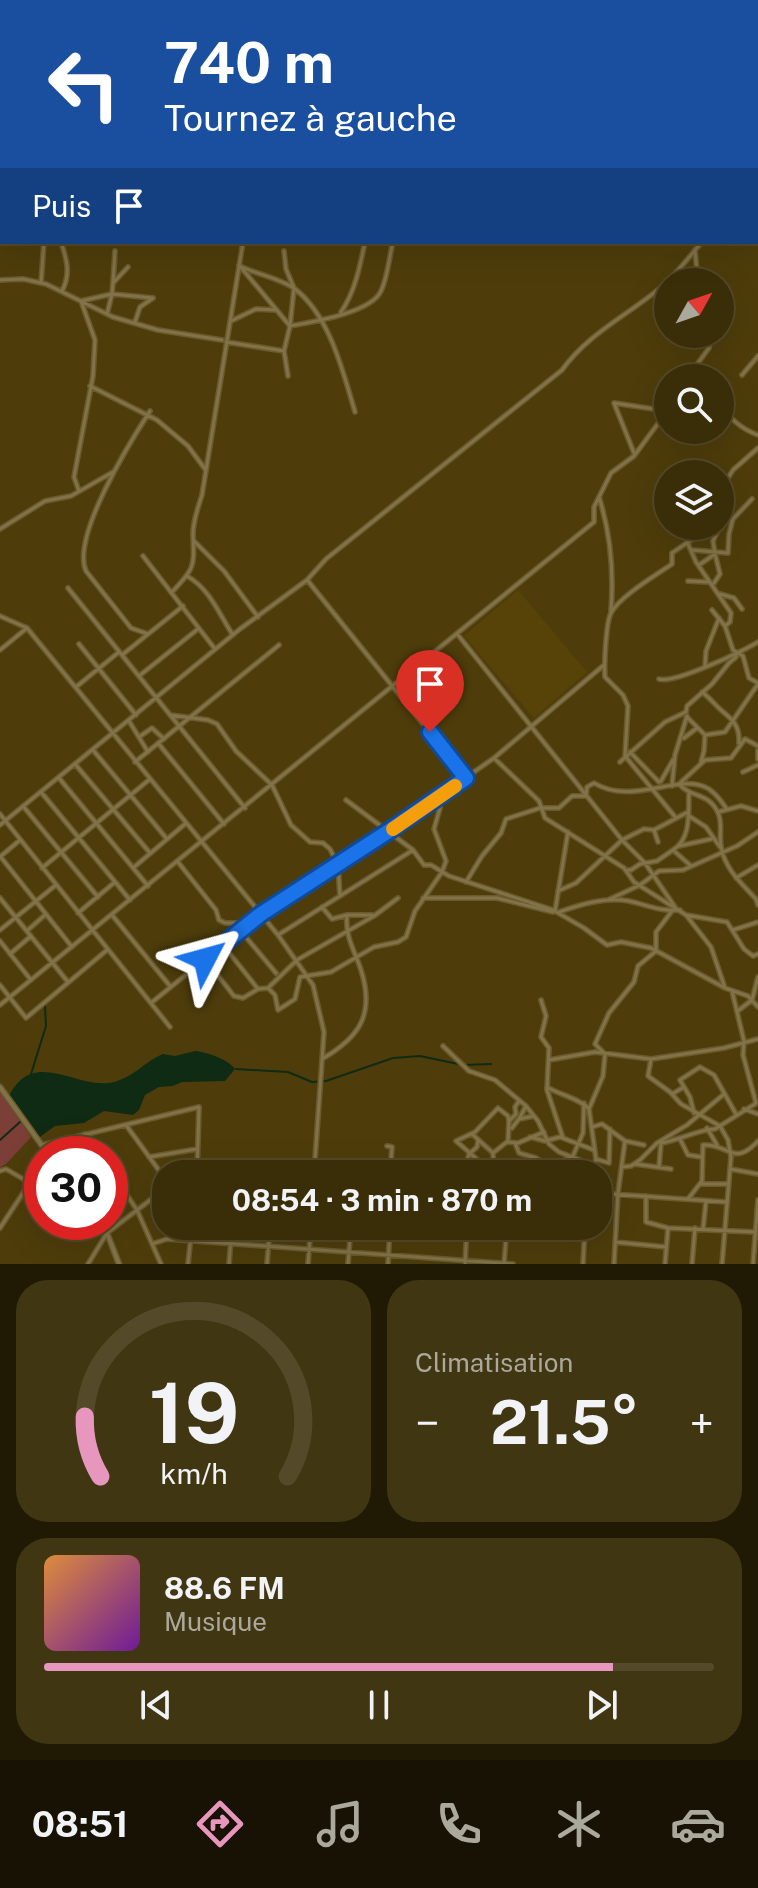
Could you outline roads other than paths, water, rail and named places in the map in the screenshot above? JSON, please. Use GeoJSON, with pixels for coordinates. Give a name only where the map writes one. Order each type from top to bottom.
{"type":"FeatureCollection","features":[{"type":"Feature","properties":{"kind":"street"},"geometry":{"type":"LineString","coordinates":[[41,283],[44,244]]}},
{"type":"Feature","properties":{"kind":"street"},"geometry":{"type":"LineString","coordinates":[[62,244],[68,263],[68,281],[62,291]]}},
{"type":"Feature","properties":{"kind":"street"},"geometry":{"type":"LineString","coordinates":[[172,592],[187,576],[197,557],[193,532],[243,244]]}},
{"type":"Feature","properties":{"kind":"street"},"geometry":{"type":"LineString","coordinates":[[339,316],[349,301],[364,244]]}},
{"type":"Feature","properties":{"kind":"street"},"geometry":{"type":"LineString","coordinates":[[290,326],[339,316],[371,303],[381,292],[393,244]]}},
{"type":"Feature","properties":{"kind":"street"},"geometry":{"type":"LineString","coordinates":[[0,825],[215,649],[307,580],[326,559],[562,370],[607,325],[658,290],[700,244]]}},
{"type":"Feature","properties":{"kind":"street"},"geometry":{"type":"LineString","coordinates":[[695,250],[697,268]]}},
{"type":"Feature","properties":{"kind":"street"},"geometry":{"type":"LineString","coordinates":[[107,314],[112,294],[115,251]]}},
{"type":"Feature","properties":{"kind":"street"},"geometry":{"type":"LineString","coordinates":[[284,251],[286,269],[294,288],[321,321],[340,358],[355,412]]}},
{"type":"Feature","properties":{"kind":"street"},"geometry":{"type":"LineString","coordinates":[[239,265],[294,288]]}},
{"type":"Feature","properties":{"kind":"street"},"geometry":{"type":"LineString","coordinates":[[239,265],[290,326]]}},
{"type":"Feature","properties":{"kind":"street"},"geometry":{"type":"LineString","coordinates":[[113,283],[128,267]]}},
{"type":"Feature","properties":{"kind":"street"},"geometry":{"type":"LineString","coordinates":[[0,280],[23,279],[41,283],[107,314],[158,330],[284,351]]}},
{"type":"Feature","properties":{"kind":"street"},"geometry":{"type":"LineString","coordinates":[[288,376],[284,351],[294,288]]}},
{"type":"Feature","properties":{"kind":"street"},"geometry":{"type":"LineString","coordinates":[[81,301],[112,294],[153,298],[140,307],[135,323]]}},
{"type":"Feature","properties":{"kind":"street"},"geometry":{"type":"LineString","coordinates":[[79,491],[74,477],[93,376],[95,340],[81,301]]}},
{"type":"Feature","properties":{"kind":"street"},"geometry":{"type":"LineString","coordinates":[[349,301],[353,309]]}},
{"type":"Feature","properties":{"kind":"street"},"geometry":{"type":"LineString","coordinates":[[229,322],[256,309],[276,310]]}},
{"type":"Feature","properties":{"kind":"street"},"geometry":{"type":"LineString","coordinates":[[742,375],[758,356]]}},
{"type":"Feature","properties":{"kind":"street"},"geometry":{"type":"LineString","coordinates":[[90,385],[149,413],[188,446],[205,469]]}},
{"type":"Feature","properties":{"kind":"street"},"geometry":{"type":"LineString","coordinates":[[635,455],[614,403],[654,408]]}},
{"type":"Feature","properties":{"kind":"street"},"geometry":{"type":"LineString","coordinates":[[148,634],[131,628],[82,562],[84,547],[113,472],[149,413]]}},
{"type":"Feature","properties":{"kind":"street"},"geometry":{"type":"LineString","coordinates":[[734,422],[758,435]]}},
{"type":"Feature","properties":{"kind":"street"},"geometry":{"type":"LineString","coordinates":[[0,1005],[594,522],[594,507],[611,473],[635,455],[654,429]]}},
{"type":"Feature","properties":{"kind":"street"},"geometry":{"type":"LineString","coordinates":[[734,469],[758,448]]}},
{"type":"Feature","properties":{"kind":"street"},"geometry":{"type":"LineString","coordinates":[[0,529],[45,501],[71,496],[113,472]]}},
{"type":"Feature","properties":{"kind":"street"},"geometry":{"type":"LineString","coordinates":[[599,496],[607,523],[614,577],[605,677],[623,695],[628,706],[625,756],[676,818]]}},
{"type":"Feature","properties":{"kind":"street"},"geometry":{"type":"LineString","coordinates":[[734,518],[752,499]]}},
{"type":"Feature","properties":{"kind":"street"},"geometry":{"type":"LineString","coordinates":[[611,611],[629,594],[672,564],[672,553],[693,540]]}},
{"type":"Feature","properties":{"kind":"street"},"geometry":{"type":"LineString","coordinates":[[713,540],[720,574],[713,583]]}},
{"type":"Feature","properties":{"kind":"street"},"geometry":{"type":"LineString","coordinates":[[692,550],[729,552],[729,540]]}},
{"type":"Feature","properties":{"kind":"street"},"geometry":{"type":"LineString","coordinates":[[194,541],[224,571],[258,617]]}},
{"type":"Feature","properties":{"kind":"street"},"geometry":{"type":"LineString","coordinates":[[688,544],[732,615],[725,626]]}},
{"type":"Feature","properties":{"kind":"street"},"geometry":{"type":"LineString","coordinates":[[699,566],[714,553]]}},
{"type":"Feature","properties":{"kind":"street"},"geometry":{"type":"LineString","coordinates":[[143,556],[215,649]]}},
{"type":"Feature","properties":{"kind":"street"},"geometry":{"type":"LineString","coordinates":[[187,576],[207,593],[233,635]]}},
{"type":"Feature","properties":{"kind":"street"},"geometry":{"type":"LineString","coordinates":[[307,580],[466,778]]}},
{"type":"Feature","properties":{"kind":"street"},"geometry":{"type":"LineString","coordinates":[[688,581],[713,583]]}},
{"type":"Feature","properties":{"kind":"street"},"geometry":{"type":"LineString","coordinates":[[68,588],[245,808]]}},
{"type":"Feature","properties":{"kind":"street"},"geometry":{"type":"LineString","coordinates":[[720,594],[734,598],[742,609]]}},
{"type":"Feature","properties":{"kind":"street"},"geometry":{"type":"LineString","coordinates":[[75,688],[183,606]]}},
{"type":"Feature","properties":{"kind":"street"},"geometry":{"type":"LineString","coordinates":[[705,735],[725,732],[758,683],[749,678],[743,656],[736,654],[725,626],[712,610]]}},
{"type":"Feature","properties":{"kind":"street"},"geometry":{"type":"LineString","coordinates":[[0,616],[27,628],[309,977],[324,1032],[315,1160]]}},
{"type":"Feature","properties":{"kind":"street"},"geometry":{"type":"LineString","coordinates":[[705,666],[705,653],[719,618]]}},
{"type":"Feature","properties":{"kind":"street"},"geometry":{"type":"LineString","coordinates":[[0,650],[27,628]]}},
{"type":"Feature","properties":{"kind":"street"},"geometry":{"type":"LineString","coordinates":[[139,676],[200,628]]}},
{"type":"Feature","properties":{"kind":"street"},"geometry":{"type":"LineString","coordinates":[[458,635],[622,840],[645,863],[673,909]]}},
{"type":"Feature","properties":{"kind":"street"},"geometry":{"type":"LineString","coordinates":[[659,679],[678,679],[758,642]]}},
{"type":"Feature","properties":{"kind":"street"},"geometry":{"type":"LineString","coordinates":[[79,644],[136,715]]}},
{"type":"Feature","properties":{"kind":"street"},"geometry":{"type":"LineString","coordinates":[[729,663],[731,644]]}},
{"type":"Feature","properties":{"kind":"street"},"geometry":{"type":"LineString","coordinates":[[135,762],[279,645]]}},
{"type":"Feature","properties":{"kind":"street"},"geometry":{"type":"LineString","coordinates":[[672,786],[687,706],[715,682],[736,654]]}},
{"type":"Feature","properties":{"kind":"street"},"geometry":{"type":"LineString","coordinates":[[151,1003],[261,914],[494,758],[604,665]]}},
{"type":"Feature","properties":{"kind":"street"},"geometry":{"type":"LineString","coordinates":[[702,692],[716,702],[739,729],[739,744]]}},
{"type":"Feature","properties":{"kind":"street"},"geometry":{"type":"LineString","coordinates":[[687,714],[705,735],[701,762]]}},
{"type":"Feature","properties":{"kind":"street"},"geometry":{"type":"LineString","coordinates":[[620,762],[665,722],[687,714]]}},
{"type":"Feature","properties":{"kind":"street"},"geometry":{"type":"LineString","coordinates":[[170,715],[217,724],[236,751],[272,785],[291,825],[310,842],[323,843],[334,855],[338,865],[340,896]]}},
{"type":"Feature","properties":{"kind":"street"},"geometry":{"type":"LineString","coordinates":[[129,721],[148,752]]}},
{"type":"Feature","properties":{"kind":"street"},"geometry":{"type":"LineString","coordinates":[[681,740],[698,727]]}},
{"type":"Feature","properties":{"kind":"street"},"geometry":{"type":"LineString","coordinates":[[139,737],[152,728],[164,739]]}},
{"type":"Feature","properties":{"kind":"street"},"geometry":{"type":"LineString","coordinates":[[680,786],[679,782],[701,762],[712,758],[729,759],[745,739],[758,748],[758,759]]}},
{"type":"Feature","properties":{"kind":"street"},"geometry":{"type":"LineString","coordinates":[[158,743],[224,824]]}},
{"type":"Feature","properties":{"kind":"street"},"geometry":{"type":"LineString","coordinates":[[93,750],[167,839]]}},
{"type":"Feature","properties":{"kind":"street"},"geometry":{"type":"LineString","coordinates":[[630,752],[661,787]]}},
{"type":"Feature","properties":{"kind":"street"},"geometry":{"type":"LineString","coordinates":[[494,758],[539,801],[545,818],[624,868],[631,870],[657,861],[679,846],[713,839]]}},
{"type":"Feature","properties":{"kind":"street"},"geometry":{"type":"LineString","coordinates":[[659,782],[675,758]]}},
{"type":"Feature","properties":{"kind":"street"},"geometry":{"type":"LineString","coordinates":[[75,764],[150,853]]}},
{"type":"Feature","properties":{"kind":"street"},"geometry":{"type":"LineString","coordinates":[[743,772],[758,765]]}},
{"type":"Feature","properties":{"kind":"street"},"geometry":{"type":"LineString","coordinates":[[59,778],[148,886]]}},
{"type":"Feature","properties":{"kind":"street"},"geometry":{"type":"LineString","coordinates":[[42,868],[150,779]]}},
{"type":"Feature","properties":{"kind":"street"},"geometry":{"type":"LineString","coordinates":[[587,795],[587,787],[594,783],[606,790],[643,792],[692,784],[709,789],[726,808]]}},
{"type":"Feature","properties":{"kind":"street"},"geometry":{"type":"LineString","coordinates":[[680,786],[689,793],[702,795],[718,812],[721,849]]}},
{"type":"Feature","properties":{"kind":"street"},"geometry":{"type":"LineString","coordinates":[[41,792],[130,900]]}},
{"type":"Feature","properties":{"kind":"street"},"geometry":{"type":"LineString","coordinates":[[679,846],[689,814],[689,793]]}},
{"type":"Feature","properties":{"kind":"street"},"geometry":{"type":"LineString","coordinates":[[466,882],[501,833],[506,819],[542,808],[554,810],[571,797],[587,795]]}},
{"type":"Feature","properties":{"kind":"street"},"geometry":{"type":"LineString","coordinates":[[268,988],[275,995],[278,1010],[295,999],[300,977],[331,972],[374,947],[406,937],[410,921],[446,861],[434,829],[440,796]]}},
{"type":"Feature","properties":{"kind":"street"},"geometry":{"type":"LineString","coordinates":[[346,800],[413,850],[424,865],[556,912],[607,945],[621,942],[656,951],[752,1000],[758,1007]]}},
{"type":"Feature","properties":{"kind":"street"},"geometry":{"type":"LineString","coordinates":[[23,806],[98,897]]}},
{"type":"Feature","properties":{"kind":"street"},"geometry":{"type":"LineString","coordinates":[[718,812],[741,806],[758,811]]}},
{"type":"Feature","properties":{"kind":"street"},"geometry":{"type":"LineString","coordinates":[[0,814],[170,1027]]}},
{"type":"Feature","properties":{"kind":"street"},"geometry":{"type":"LineString","coordinates":[[558,891],[576,883],[622,840],[689,814]]}},
{"type":"Feature","properties":{"kind":"street"},"geometry":{"type":"LineString","coordinates":[[689,814],[706,827],[736,878],[758,905]]}},
{"type":"Feature","properties":{"kind":"street"},"geometry":{"type":"LineString","coordinates":[[133,868],[186,823]]}},
{"type":"Feature","properties":{"kind":"street"},"geometry":{"type":"LineString","coordinates":[[654,830],[658,842]]}},
{"type":"Feature","properties":{"kind":"street"},"geometry":{"type":"LineString","coordinates":[[556,912],[568,832]]}},
{"type":"Feature","properties":{"kind":"street"},"geometry":{"type":"LineString","coordinates":[[608,900],[640,885],[659,871],[670,872],[691,866],[721,849],[737,846],[758,832]]}},
{"type":"Feature","properties":{"kind":"street"},"geometry":{"type":"LineString","coordinates":[[20,840],[0,856],[72,947]]}},
{"type":"Feature","properties":{"kind":"street"},"geometry":{"type":"LineString","coordinates":[[278,935],[413,850]]}},
{"type":"Feature","properties":{"kind":"street"},"geometry":{"type":"LineString","coordinates":[[673,850],[691,866]]}},
{"type":"Feature","properties":{"kind":"street"},"geometry":{"type":"LineString","coordinates":[[178,862],[216,910],[219,920],[249,923]]}},
{"type":"Feature","properties":{"kind":"street"},"geometry":{"type":"LineString","coordinates":[[736,878],[758,865]]}},
{"type":"Feature","properties":{"kind":"street"},"geometry":{"type":"LineString","coordinates":[[624,868],[634,882],[673,909]]}},
{"type":"Feature","properties":{"kind":"street"},"geometry":{"type":"LineString","coordinates":[[78,913],[115,882]]}},
{"type":"Feature","properties":{"kind":"street"},"geometry":{"type":"LineString","coordinates":[[0,930],[56,885]]}},
{"type":"Feature","properties":{"kind":"street"},"geometry":{"type":"LineString","coordinates":[[0,898],[68,982]]}},
{"type":"Feature","properties":{"kind":"street"},"geometry":{"type":"LineString","coordinates":[[205,959],[237,998],[243,998],[258,989],[268,988],[297,960],[374,916],[398,898]]}},
{"type":"Feature","properties":{"kind":"street"},"geometry":{"type":"LineString","coordinates":[[423,898],[497,898],[556,912],[608,900],[629,901],[663,911],[680,910],[711,947],[725,988]]}},
{"type":"Feature","properties":{"kind":"street"},"geometry":{"type":"LineString","coordinates":[[322,907],[332,919],[347,915],[374,916]]}},
{"type":"Feature","properties":{"kind":"street"},"geometry":{"type":"LineString","coordinates":[[656,951],[656,932],[673,909]]}},
{"type":"Feature","properties":{"kind":"street"},"geometry":{"type":"LineString","coordinates":[[26,931],[46,914]]}},
{"type":"Feature","properties":{"kind":"street"},"geometry":{"type":"LineString","coordinates":[[112,915],[171,987]]}},
{"type":"Feature","properties":{"kind":"street"},"geometry":{"type":"LineString","coordinates":[[322,1059],[352,1039],[365,1014],[366,993],[346,930],[347,915]]}},
{"type":"Feature","properties":{"kind":"street"},"geometry":{"type":"LineString","coordinates":[[686,915],[727,922],[744,949],[753,956],[758,954]]}},
{"type":"Feature","properties":{"kind":"street"},"geometry":{"type":"LineString","coordinates":[[733,930],[758,922]]}},
{"type":"Feature","properties":{"kind":"street"},"geometry":{"type":"LineString","coordinates":[[240,930],[276,973]]}},
{"type":"Feature","properties":{"kind":"street"},"geometry":{"type":"LineString","coordinates":[[10,954],[31,936]]}},
{"type":"Feature","properties":{"kind":"street"},"geometry":{"type":"LineString","coordinates":[[0,941],[31,980]]}},
{"type":"Feature","properties":{"kind":"street"},"geometry":{"type":"LineString","coordinates":[[222,945],[258,989]]}},
{"type":"Feature","properties":{"kind":"street"},"geometry":{"type":"LineString","coordinates":[[0,985],[26,1018],[108,949]]}},
{"type":"Feature","properties":{"kind":"street"},"geometry":{"type":"LineString","coordinates":[[605,1054],[595,1044],[600,1029],[634,982],[638,966],[656,951]]}},
{"type":"Feature","properties":{"kind":"street"},"geometry":{"type":"LineString","coordinates":[[738,1011],[752,1000],[758,977]]}},
{"type":"Feature","properties":{"kind":"street"},"geometry":{"type":"LineString","coordinates":[[659,1143],[680,1139],[707,1128],[715,1129],[757,1103],[743,1055],[744,1041],[732,991]]}},
{"type":"Feature","properties":{"kind":"street"},"geometry":{"type":"LineString","coordinates":[[541,1000],[546,1016],[541,1037],[549,1048],[547,1087],[563,1138]]}},
{"type":"Feature","properties":{"kind":"street"},"geometry":{"type":"LineString","coordinates":[[549,1060],[595,1052],[651,1059],[724,1048],[758,1039]]}},
{"type":"Feature","properties":{"kind":"street"},"geometry":{"type":"LineString","coordinates":[[443,1046],[469,1071],[495,1080],[526,1106],[548,1141],[559,1152],[579,1160]]}},
{"type":"Feature","properties":{"kind":"street"},"geometry":{"type":"LineString","coordinates":[[589,1109],[603,1076],[605,1054]]}},
{"type":"Feature","properties":{"kind":"street"},"geometry":{"type":"LineString","coordinates":[[651,1059],[648,1076],[681,1104],[720,1126],[728,1140],[731,1154],[722,1264]]}},
{"type":"Feature","properties":{"kind":"street"},"geometry":{"type":"LineString","coordinates":[[694,1113],[680,1080],[700,1067],[714,1075],[736,1114]]}},
{"type":"Feature","properties":{"kind":"street"},"geometry":{"type":"LineString","coordinates":[[0,1087],[35,1136]]}},
{"type":"Feature","properties":{"kind":"street"},"geometry":{"type":"LineString","coordinates":[[547,1087],[584,1103],[589,1109],[596,1159],[609,1163],[610,1128]]}},
{"type":"Feature","properties":{"kind":"street"},"geometry":{"type":"LineString","coordinates":[[672,1094],[684,1087]]}},
{"type":"Feature","properties":{"kind":"street"},"geometry":{"type":"LineString","coordinates":[[635,1164],[724,1094]]}},
{"type":"Feature","properties":{"kind":"street"},"geometry":{"type":"LineString","coordinates":[[509,1121],[516,1114],[515,1107],[519,1101]]}},
{"type":"Feature","properties":{"kind":"street"},"geometry":{"type":"LineString","coordinates":[[572,1158],[583,1133],[584,1103]]}},
{"type":"Feature","properties":{"kind":"street"},"geometry":{"type":"LineString","coordinates":[[510,1131],[526,1106]]}},
{"type":"Feature","properties":{"kind":"street"},"geometry":{"type":"LineString","coordinates":[[77,1136],[199,1107],[198,1160]]}},
{"type":"Feature","properties":{"kind":"street"},"geometry":{"type":"LineString","coordinates":[[480,1160],[456,1141],[472,1134],[498,1108],[508,1116],[510,1131],[507,1142],[493,1153]]}},
{"type":"Feature","properties":{"kind":"street"},"geometry":{"type":"LineString","coordinates":[[744,1109],[758,1114]]}},
{"type":"Feature","properties":{"kind":"street"},"geometry":{"type":"LineString","coordinates":[[519,1119],[534,1116]]}},
{"type":"Feature","properties":{"kind":"street"},"geometry":{"type":"LineString","coordinates":[[592,1127],[602,1124],[625,1141],[644,1145]]}},
{"type":"Feature","properties":{"kind":"street"},"geometry":{"type":"LineString","coordinates":[[126,1125],[152,1161]]}},
{"type":"Feature","properties":{"kind":"street"},"geometry":{"type":"LineString","coordinates":[[707,1128],[717,1145],[731,1154],[748,1153],[758,1141]]}},
{"type":"Feature","properties":{"kind":"street"},"geometry":{"type":"LineString","coordinates":[[507,1142],[515,1143],[544,1132]]}},
{"type":"Feature","properties":{"kind":"street"},"geometry":{"type":"LineString","coordinates":[[472,1134],[493,1153],[493,1160]]}},
{"type":"Feature","properties":{"kind":"street"},"geometry":{"type":"LineString","coordinates":[[530,1137],[548,1141],[555,1137],[563,1138],[594,1150]]}},
{"type":"Feature","properties":{"kind":"street"},"geometry":{"type":"LineString","coordinates":[[680,1139],[688,1155],[701,1157]]}},
{"type":"Feature","properties":{"kind":"street"},"geometry":{"type":"LineString","coordinates":[[468,1160],[478,1141]]}},
{"type":"Feature","properties":{"kind":"street"},"geometry":{"type":"LineString","coordinates":[[614,1264],[625,1141]]}},
{"type":"Feature","properties":{"kind":"street"},"geometry":{"type":"LineString","coordinates":[[515,1143],[519,1153],[539,1160]]}},
{"type":"Feature","properties":{"kind":"street"},"geometry":{"type":"LineString","coordinates":[[659,1143],[659,1167]]}},
{"type":"Feature","properties":{"kind":"street"},"geometry":{"type":"LineString","coordinates":[[688,1199],[702,1181],[703,1145],[717,1145]]}},
{"type":"Feature","properties":{"kind":"street"},"geometry":{"type":"LineString","coordinates":[[387,1146],[392,1147],[391,1160]]}},
{"type":"Feature","properties":{"kind":"street"},"geometry":{"type":"LineString","coordinates":[[149,1157],[198,1148]]}},
{"type":"Feature","properties":{"kind":"street"},"geometry":{"type":"LineString","coordinates":[[566,1160],[572,1158]]}},
{"type":"Feature","properties":{"kind":"street"},"geometry":{"type":"LineString","coordinates":[[622,1167],[635,1164],[671,1169]]}},
{"type":"Feature","properties":{"kind":"street"},"geometry":{"type":"LineString","coordinates":[[0,1171],[6,1169],[24,1180]]}},
{"type":"Feature","properties":{"kind":"street"},"geometry":{"type":"LineString","coordinates":[[730,1169],[758,1174]]}},
{"type":"Feature","properties":{"kind":"street"},"geometry":{"type":"LineString","coordinates":[[700,1184],[729,1184]]}},
{"type":"Feature","properties":{"kind":"street"},"geometry":{"type":"LineString","coordinates":[[0,1228],[24,1192]]}},
{"type":"Feature","properties":{"kind":"street"},"geometry":{"type":"LineString","coordinates":[[612,1193],[727,1202]]}},
{"type":"Feature","properties":{"kind":"street"},"geometry":{"type":"LineString","coordinates":[[646,1196],[646,1222],[668,1228],[755,1232]]}},
{"type":"Feature","properties":{"kind":"street"},"geometry":{"type":"LineString","coordinates":[[128,1197],[161,1264]]}},
{"type":"Feature","properties":{"kind":"street"},"geometry":{"type":"LineString","coordinates":[[128,1216],[152,1199]]}},
{"type":"Feature","properties":{"kind":"street"},"geometry":{"type":"LineString","coordinates":[[703,1229],[706,1200]]}},
{"type":"Feature","properties":{"kind":"street"},"geometry":{"type":"LineString","coordinates":[[753,1263],[758,1200]]}},
{"type":"Feature","properties":{"kind":"street"},"geometry":{"type":"LineString","coordinates":[[665,1264],[668,1228]]}},
{"type":"Feature","properties":{"kind":"street"},"geometry":{"type":"LineString","coordinates":[[692,1264],[695,1228]]}},
{"type":"Feature","properties":{"kind":"street"},"geometry":{"type":"LineString","coordinates":[[152,1244],[167,1239],[513,1264]]}},
{"type":"Feature","properties":{"kind":"street"},"geometry":{"type":"LineString","coordinates":[[88,1264],[100,1240]]}},
{"type":"Feature","properties":{"kind":"street"},"geometry":{"type":"LineString","coordinates":[[109,1240],[119,1264]]}},
{"type":"Feature","properties":{"kind":"street"},"geometry":{"type":"LineString","coordinates":[[229,1264],[230,1240]]}},
{"type":"Feature","properties":{"kind":"street"},"geometry":{"type":"LineString","coordinates":[[267,1264],[269,1240]]}},
{"type":"Feature","properties":{"kind":"street"},"geometry":{"type":"LineString","coordinates":[[308,1264],[310,1240]]}},
{"type":"Feature","properties":{"kind":"street"},"geometry":{"type":"LineString","coordinates":[[348,1264],[350,1240]]}},
{"type":"Feature","properties":{"kind":"street"},"geometry":{"type":"LineString","coordinates":[[388,1264],[389,1240]]}},
{"type":"Feature","properties":{"kind":"street"},"geometry":{"type":"LineString","coordinates":[[465,1262],[466,1240]]}},
{"type":"Feature","properties":{"kind":"street"},"geometry":{"type":"LineString","coordinates":[[504,1264],[506,1240]]}},
{"type":"Feature","properties":{"kind":"street"},"geometry":{"type":"LineString","coordinates":[[583,1264],[584,1240]]}},
{"type":"Feature","properties":{"kind":"street"},"geometry":{"type":"LineString","coordinates":[[188,1264],[190,1241]]}},
{"type":"Feature","properties":{"kind":"street"},"geometry":{"type":"LineString","coordinates":[[615,1242],[666,1247]]}},
{"type":"Feature","properties":{"kind":"street"},"geometry":{"type":"LineString","coordinates":[[753,1263],[758,1258]]}},
{"type":"Feature","properties":{"kind":"waterway"},"geometry":{"type":"LineString","coordinates":[[31,1074],[46,1026],[45,1006]]}},
{"type":"Feature","properties":{"kind":"waterway"},"geometry":{"type":"LineString","coordinates":[[236,1069],[288,1072],[312,1082],[326,1081],[393,1058],[420,1056],[463,1065],[491,1064]]}},
{"type":"Feature","properties":{"kind":"waterway"},"geometry":{"type":"LineString","coordinates":[[0,1140],[21,1121]]}}]}
